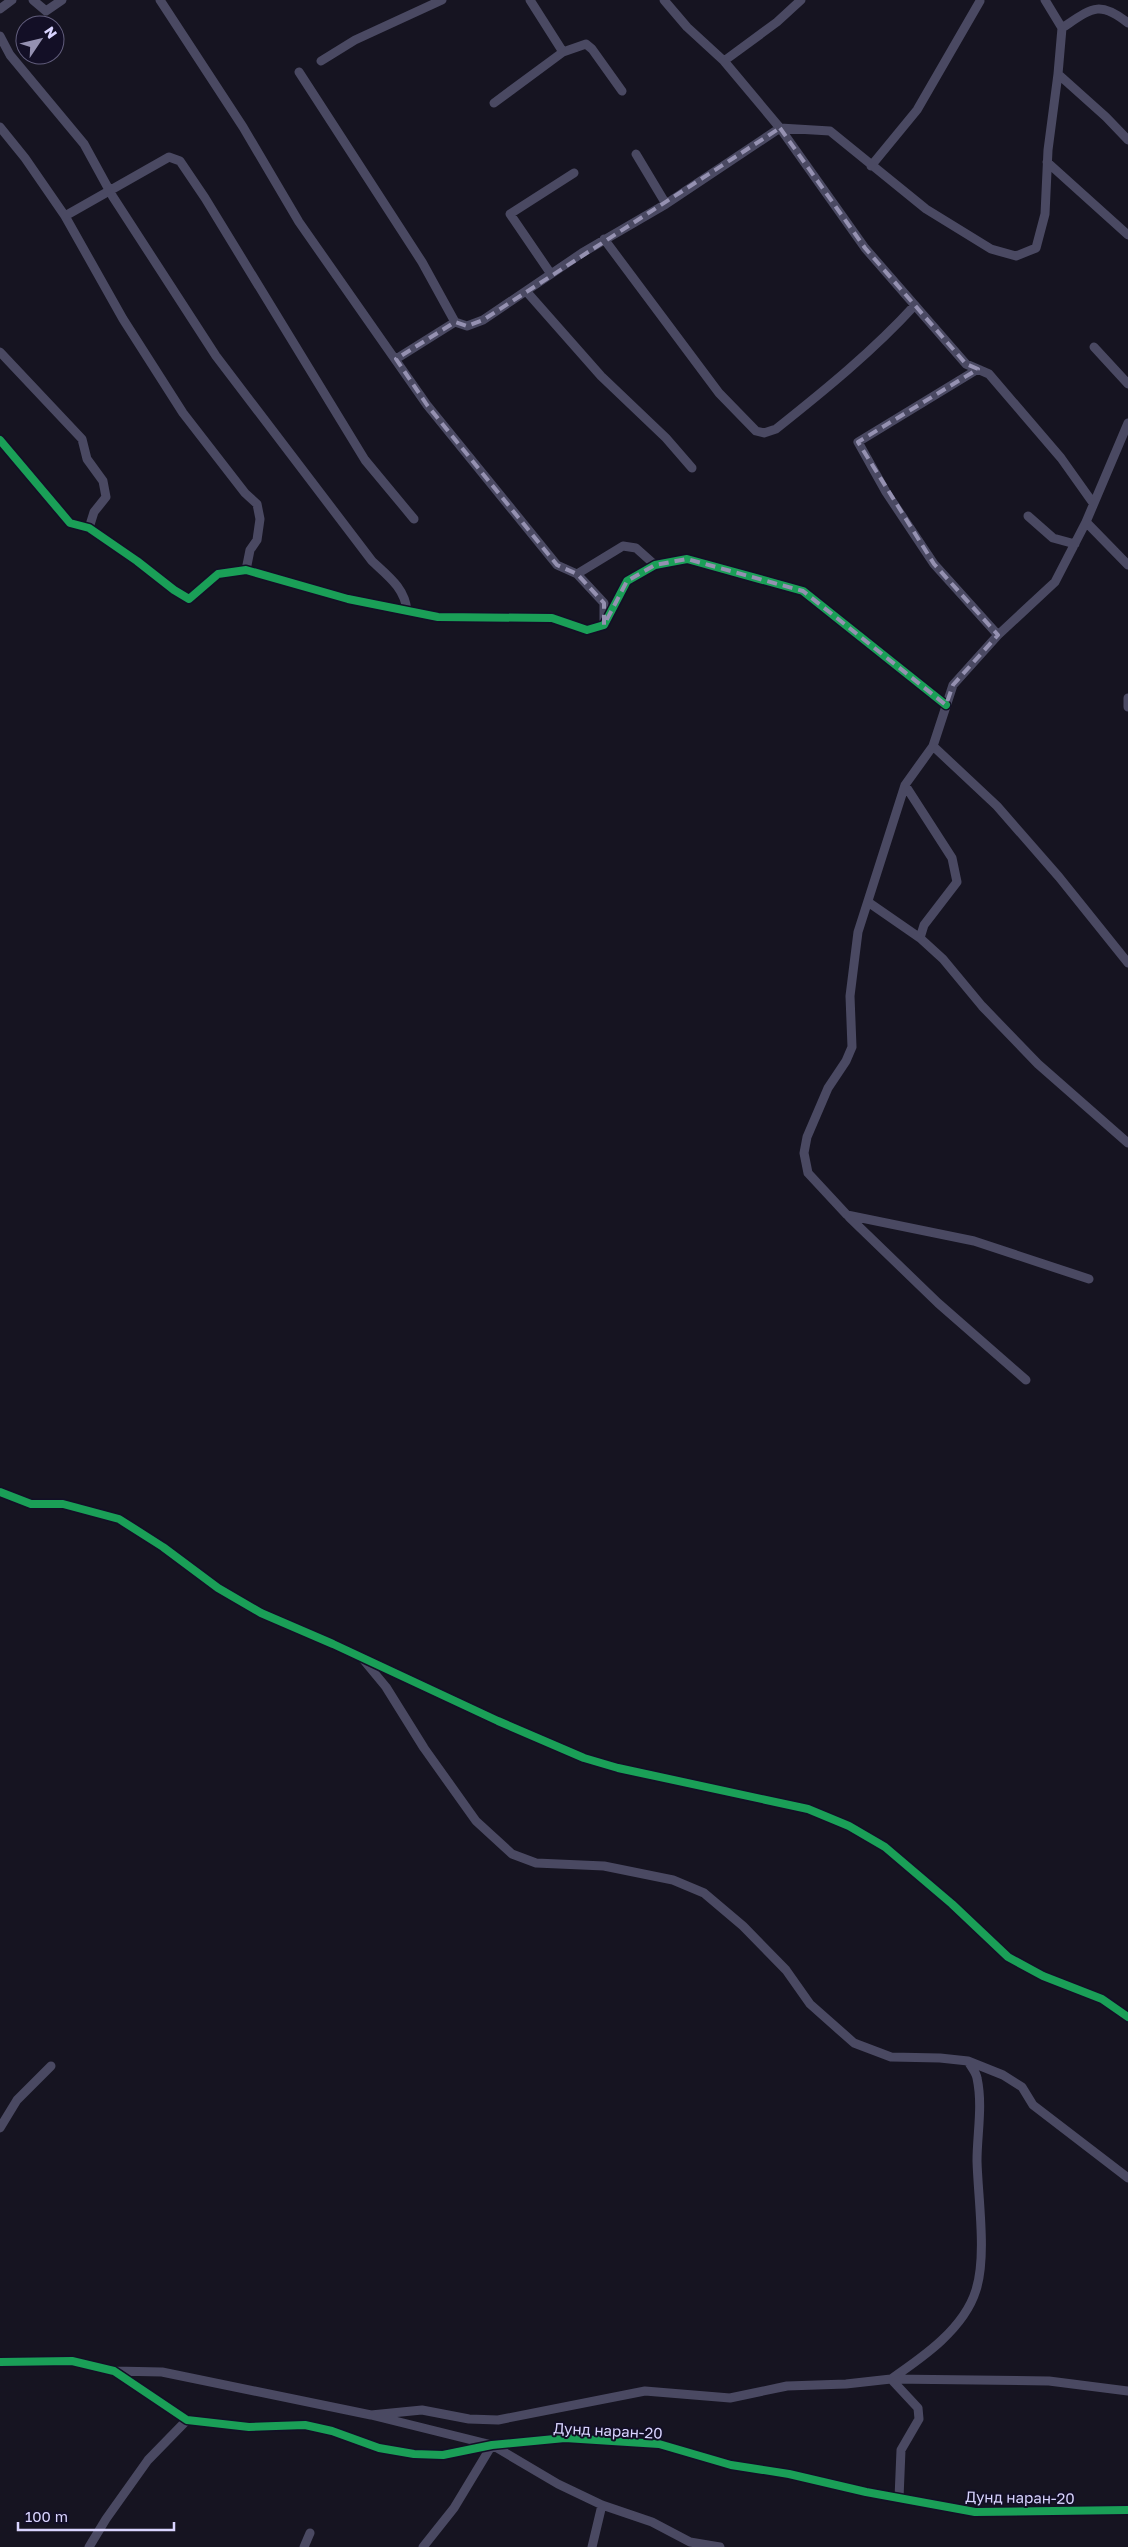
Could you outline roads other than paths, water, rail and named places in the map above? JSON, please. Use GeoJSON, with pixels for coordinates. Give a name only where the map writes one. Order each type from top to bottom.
{"type":"FeatureCollection","features":[{"type":"Feature","properties":{"kind":"street"},"geometry":{"type":"LineString","coordinates":[[0,8],[12,0]]}},
{"type":"Feature","properties":{"kind":"street"},"geometry":{"type":"LineString","coordinates":[[33,0],[46,11],[62,0]]}},
{"type":"Feature","properties":{"kind":"street"},"geometry":{"type":"LineString","coordinates":[[160,0],[243,127],[298,222],[427,404],[557,565],[577,574],[604,603],[604,625]]}},
{"type":"Feature","properties":{"kind":"street"},"geometry":{"type":"LineString","coordinates":[[321,61],[355,40],[442,0]]}},
{"type":"Feature","properties":{"kind":"street"},"geometry":{"type":"LineString","coordinates":[[530,0],[563,52]]}},
{"type":"Feature","properties":{"kind":"street"},"geometry":{"type":"LineString","coordinates":[[664,0],[687,27],[724,61],[780,128],[865,248],[966,364],[989,374],[1060,458],[1092,503]]}},
{"type":"Feature","properties":{"kind":"street"},"geometry":{"type":"LineString","coordinates":[[724,61],[777,22],[801,0]]}},
{"type":"Feature","properties":{"kind":"street"},"geometry":{"type":"LineString","coordinates":[[299,72],[422,262],[455,322],[467,326],[483,320],[604,239],[666,204],[780,128],[830,131],[926,209],[991,249],[1016,256],[1036,248],[1045,214],[1047,162],[1062,28],[1045,0]]}},
{"type":"Feature","properties":{"kind":"street"},"geometry":{"type":"LineString","coordinates":[[871,166],[917,110],[980,2]]}},
{"type":"Feature","properties":{"kind":"street"},"geometry":{"type":"LineString","coordinates":[[1062,28],[1099,5],[1106,5],[1117,11],[1128,23]]}},
{"type":"Feature","properties":{"kind":"street"},"geometry":{"type":"LineString","coordinates":[[0,36],[10,55],[84,144],[109,190],[216,356],[372,561],[399,587],[406,599],[407,611]]}},
{"type":"Feature","properties":{"kind":"street"},"geometry":{"type":"LineString","coordinates":[[494,103],[563,52],[586,44],[592,49],[622,91]]}},
{"type":"Feature","properties":{"kind":"street"},"geometry":{"type":"LineString","coordinates":[[1058,74],[1106,117],[1128,140]]}},
{"type":"Feature","properties":{"kind":"street"},"geometry":{"type":"LineString","coordinates":[[0,127],[25,158],[64,216],[123,319],[183,413],[245,493],[257,504],[260,519],[257,540],[250,550],[246,570]]}},
{"type":"Feature","properties":{"kind":"street"},"geometry":{"type":"LineString","coordinates":[[636,154],[666,204]]}},
{"type":"Feature","properties":{"kind":"street"},"geometry":{"type":"LineString","coordinates":[[64,216],[109,190],[152,169],[170,157],[180,162],[214,213],[365,460],[414,519]]}},
{"type":"Feature","properties":{"kind":"street"},"geometry":{"type":"LineString","coordinates":[[1047,162],[1128,235]]}},
{"type":"Feature","properties":{"kind":"street"},"geometry":{"type":"LineString","coordinates":[[551,274],[510,214],[574,173]]}},
{"type":"Feature","properties":{"kind":"street"},"geometry":{"type":"LineString","coordinates":[[604,239],[719,393],[756,431],[764,433],[776,429],[837,381],[891,331],[915,305]]}},
{"type":"Feature","properties":{"kind":"street"},"geometry":{"type":"LineString","coordinates":[[526,291],[601,376],[666,438],[692,468]]}},
{"type":"Feature","properties":{"kind":"street"},"geometry":{"type":"LineString","coordinates":[[396,359],[455,322]]}},
{"type":"Feature","properties":{"kind":"street"},"geometry":{"type":"LineString","coordinates":[[1094,347],[1128,384]]}},
{"type":"Feature","properties":{"kind":"street"},"geometry":{"type":"LineString","coordinates":[[0,352],[82,439],[87,459],[104,481],[106,498],[94,512],[89,528]]}},
{"type":"Feature","properties":{"kind":"street"},"geometry":{"type":"LineString","coordinates":[[978,369],[858,442],[886,492],[934,564],[998,635]]}},
{"type":"Feature","properties":{"kind":"street"},"geometry":{"type":"LineString","coordinates":[[1026,1380],[938,1303],[847,1215],[808,1173],[804,1152],[814,1118],[828,1088],[846,1061],[852,1047],[850,996],[858,932],[905,785],[934,746],[953,685],[998,635],[1055,582],[1086,522],[1092,503],[1128,423]]}},
{"type":"Feature","properties":{"kind":"street"},"geometry":{"type":"LineString","coordinates":[[0,440],[70,522],[89,528],[189,599],[218,574],[246,570],[348,599],[438,617],[552,618],[587,630],[604,625],[627,580],[655,564],[687,559],[803,591],[946,705]]}},
{"type":"Feature","properties":{"kind":"street"},"geometry":{"type":"LineString","coordinates":[[1028,516],[1052,538],[1075,544]]}},
{"type":"Feature","properties":{"kind":"street"},"geometry":{"type":"LineString","coordinates":[[1086,522],[1128,565]]}},
{"type":"Feature","properties":{"kind":"street"},"geometry":{"type":"LineString","coordinates":[[577,574],[623,546],[636,548],[655,564]]}},
{"type":"Feature","properties":{"kind":"street"},"geometry":{"type":"LineString","coordinates":[[1128,698],[1128,707]]}},
{"type":"Feature","properties":{"kind":"street"},"geometry":{"type":"LineString","coordinates":[[934,746],[997,806],[1059,877],[1128,963]]}},
{"type":"Feature","properties":{"kind":"street"},"geometry":{"type":"LineString","coordinates":[[905,785],[952,858],[958,882],[924,925],[920,938]]}},
{"type":"Feature","properties":{"kind":"street"},"geometry":{"type":"LineString","coordinates":[[868,902],[920,938],[943,959],[982,1006],[1038,1064],[1128,1143]]}},
{"type":"Feature","properties":{"kind":"street"},"geometry":{"type":"LineString","coordinates":[[819,1193],[847,1215],[974,1241],[1088,1279]]}},
{"type":"Feature","properties":{"kind":"street"},"geometry":{"type":"LineString","coordinates":[[0,1492],[31,1504],[63,1504],[119,1519],[163,1547],[218,1588],[261,1614],[360,1656],[498,1721],[584,1758],[618,1768],[808,1809],[849,1826],[885,1847],[952,1904],[1008,1957],[1042,1976],[1102,2000],[1128,2017]]}},
{"type":"Feature","properties":{"kind":"street"},"geometry":{"type":"LineString","coordinates":[[360,1656],[386,1687],[424,1748],[476,1821],[512,1854],[536,1863],[604,1866],[673,1880],[704,1893],[743,1926],[786,1970],[810,2004],[854,2043],[891,2057],[940,2058],[968,2061],[1003,2075],[1022,2087],[1033,2106],[1128,2178]]}},
{"type":"Feature","properties":{"kind":"street"},"geometry":{"type":"LineString","coordinates":[[899,2498],[901,2450],[919,2420],[918,2408],[905,2391],[891,2379],[916,2361],[955,2327],[976,2291],[980,2252],[977,2160],[980,2112],[977,2077],[968,2061]]}},
{"type":"Feature","properties":{"kind":"street"},"geometry":{"type":"LineString","coordinates":[[0,2128],[17,2100],[51,2066]]}},
{"type":"Feature","properties":{"kind":"street","name":"Дунд наран-20"},"geometry":{"type":"LineString","coordinates":[[0,2362],[72,2361],[114,2371],[187,2420],[249,2427],[305,2425],[332,2431],[379,2448],[414,2454],[443,2455],[492,2445],[566,2438],[659,2444],[731,2465],[789,2474],[975,2512],[1128,2510]]}},
{"type":"Feature","properties":{"kind":"street"},"geometry":{"type":"LineString","coordinates":[[114,2371],[162,2372],[371,2415],[492,2445],[558,2484],[602,2505],[652,2522],[690,2542],[720,2547]]}},
{"type":"Feature","properties":{"kind":"street","name":"Дунд наран-20"},"geometry":{"type":"LineString","coordinates":[[371,2415],[422,2410],[469,2419],[498,2420],[645,2391],[730,2398],[787,2386],[846,2384],[891,2379],[1049,2381],[1128,2390]]}},
{"type":"Feature","properties":{"kind":"street"},"geometry":{"type":"LineString","coordinates":[[89,2547],[106,2519],[148,2460],[187,2420]]}},
{"type":"Feature","properties":{"kind":"street"},"geometry":{"type":"LineString","coordinates":[[423,2547],[454,2508],[492,2445]]}},
{"type":"Feature","properties":{"kind":"street"},"geometry":{"type":"LineString","coordinates":[[592,2547],[602,2505]]}},
{"type":"Feature","properties":{"kind":"street"},"geometry":{"type":"LineString","coordinates":[[304,2547],[310,2533]]}}]}
